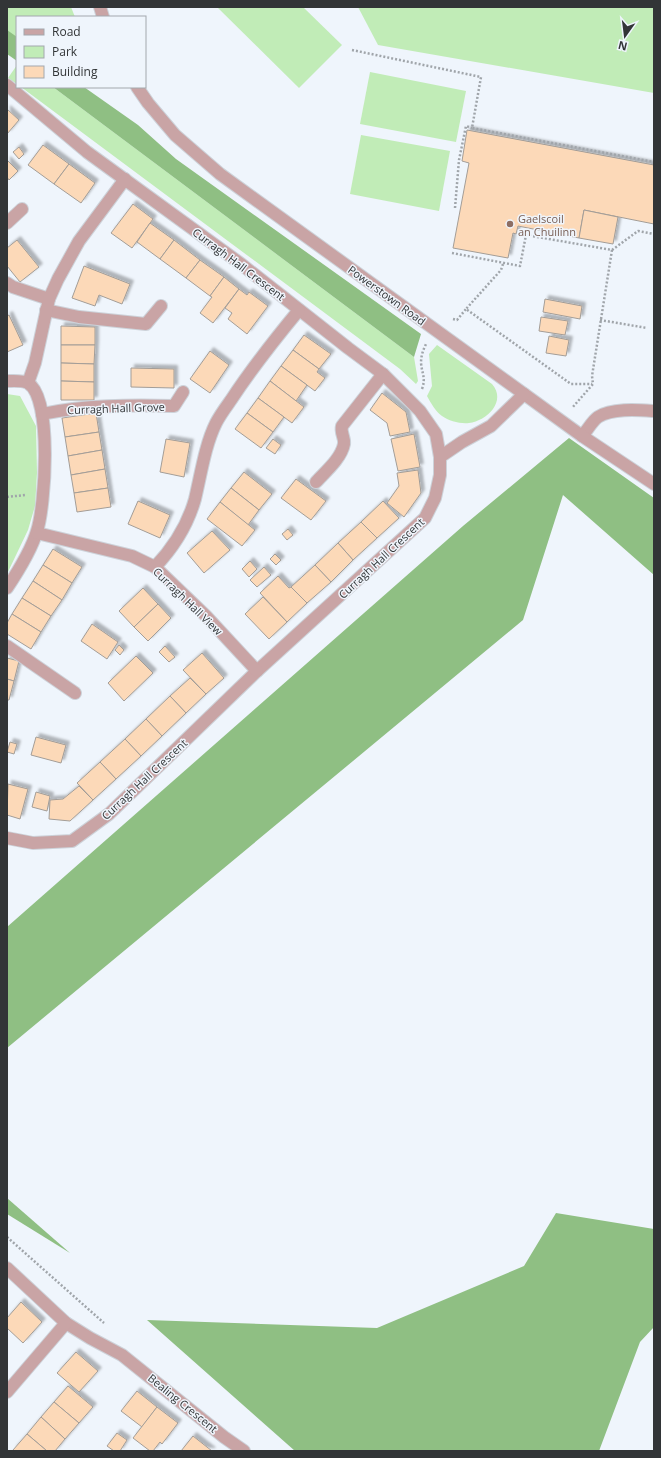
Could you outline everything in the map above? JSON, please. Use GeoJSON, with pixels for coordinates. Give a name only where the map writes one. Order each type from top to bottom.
{"type":"FeatureCollection","features":[{"type":"Feature","properties":{"kind":"street","name":"Curragh Hall Crescent"},"geometry":{"type":"LineString","coordinates":[[7,85],[87,152],[241,264],[383,374],[420,410],[436,434],[440,456],[440,475],[435,498],[425,518],[257,671],[108,814],[72,841],[33,843],[7,838]]}},
{"type":"Feature","properties":{"kind":"street","name":"Powerstown Road"},"geometry":{"type":"LineString","coordinates":[[139,88],[148,103],[175,135],[220,174],[582,436],[654,484]]}},
{"type":"Feature","properties":{"kind":"street"},"geometry":{"type":"LineString","coordinates":[[28,383],[35,363],[48,304],[58,279],[79,241],[125,179]]}},
{"type":"Feature","properties":{"kind":"street"},"geometry":{"type":"LineString","coordinates":[[7,223],[22,209]]}},
{"type":"Feature","properties":{"kind":"street"},"geometry":{"type":"LineString","coordinates":[[7,283],[12,287],[48,304],[79,316],[146,324],[161,306]]}},
{"type":"Feature","properties":{"kind":"street"},"geometry":{"type":"LineString","coordinates":[[155,566],[166,555],[190,514],[203,462],[216,423],[249,372],[299,310]]}},
{"type":"Feature","properties":{"kind":"street"},"geometry":{"type":"LineString","coordinates":[[316,482],[340,455],[344,440],[341,431],[342,426],[383,374]]}},
{"type":"Feature","properties":{"kind":"street"},"geometry":{"type":"LineString","coordinates":[[7,381],[28,383],[35,390],[42,414],[45,443],[44,495],[37,533],[7,588]]}},
{"type":"Feature","properties":{"kind":"street","name":"Curragh Hall Grove"},"geometry":{"type":"LineString","coordinates":[[42,414],[65,409],[115,405],[174,406],[183,392]]}},
{"type":"Feature","properties":{"kind":"street"},"geometry":{"type":"LineString","coordinates":[[440,456],[491,426],[524,394]]}},
{"type":"Feature","properties":{"kind":"street"},"geometry":{"type":"LineString","coordinates":[[582,436],[597,418],[604,414],[630,409],[654,411]]}},
{"type":"Feature","properties":{"kind":"street","name":"Curragh Hall View"},"geometry":{"type":"LineString","coordinates":[[37,533],[132,556],[155,566],[206,616],[257,671]]}},
{"type":"Feature","properties":{"kind":"street"},"geometry":{"type":"LineString","coordinates":[[7,646],[75,693]]}},
{"type":"Feature","properties":{"kind":"street","name":"Bealing Crescent"},"geometry":{"type":"LineString","coordinates":[[7,1268],[66,1323],[122,1355],[224,1437],[244,1451]]}},
{"type":"Feature","properties":{"kind":"street"},"geometry":{"type":"LineString","coordinates":[[7,1392],[66,1323]]}},
{"type":"Feature","properties":{"kind":"path"},"geometry":{"type":"LineString","coordinates":[[352,50],[481,77],[472,128]]}},
{"type":"Feature","properties":{"kind":"path"},"geometry":{"type":"LineString","coordinates":[[455,208],[459,160],[466,126],[654,162]]}},
{"type":"Feature","properties":{"kind":"path"},"geometry":{"type":"LineString","coordinates":[[576,404],[593,384],[592,376],[612,250],[638,231],[654,234]]}},
{"type":"Feature","properties":{"kind":"path"},"geometry":{"type":"LineString","coordinates":[[452,253],[503,264],[520,266],[526,235],[612,250]]}},
{"type":"Feature","properties":{"kind":"path"},"geometry":{"type":"LineString","coordinates":[[411,401],[421,391],[425,382],[421,364],[422,353],[427,341],[443,318],[457,320],[501,270],[503,264]]}},
{"type":"Feature","properties":{"kind":"path"},"geometry":{"type":"LineString","coordinates":[[466,309],[571,384],[593,384]]}},
{"type":"Feature","properties":{"kind":"path"},"geometry":{"type":"LineString","coordinates":[[600,320],[647,328]]}},
{"type":"Feature","properties":{"kind":"path"},"geometry":{"type":"LineString","coordinates":[[7,1237],[109,1328]]}},
{"type":"Feature","properties":{"kind":"green space"},"geometry":{"type":"Polygon","coordinates":[[[7,7],[71,7],[75,16],[16,16],[16,49],[7,46],[7,7]]]}},
{"type":"Feature","properties":{"kind":"green space"},"geometry":{"type":"Polygon","coordinates":[[[217,7],[303,7],[342,45],[299,88],[217,7]]]}},
{"type":"Feature","properties":{"kind":"green space"},"geometry":{"type":"Polygon","coordinates":[[[358,7],[654,7],[654,93],[378,45],[358,7]]]}},
{"type":"Feature","properties":{"kind":"green space"},"geometry":{"type":"Polygon","coordinates":[[[7,30],[16,36],[16,60],[7,54],[7,30]]]}},
{"type":"Feature","properties":{"kind":"green space"},"geometry":{"type":"Polygon","coordinates":[[[16,66],[16,83],[8,78],[16,66]]]}},
{"type":"Feature","properties":{"kind":"green space"},"geometry":{"type":"Polygon","coordinates":[[[370,72],[466,91],[456,142],[360,124],[370,72]]]}},
{"type":"Feature","properties":{"kind":"green space"},"geometry":{"type":"Polygon","coordinates":[[[22,88],[54,88],[414,357],[418,381],[416,384],[400,369],[22,88]]]}},
{"type":"Feature","properties":{"kind":"green space"},"geometry":{"type":"Polygon","coordinates":[[[54,88],[85,88],[138,125],[176,159],[421,334],[414,357],[54,88]]]}},
{"type":"Feature","properties":{"kind":"green space"},"geometry":{"type":"Polygon","coordinates":[[[361,135],[450,151],[439,211],[350,194],[361,135]]]}},
{"type":"Feature","properties":{"kind":"green space"},"geometry":{"type":"Polygon","coordinates":[[[437,345],[492,384],[496,390],[497,397],[493,409],[488,414],[476,421],[462,423],[448,419],[437,412],[427,396],[432,386],[429,354],[437,345]]]}},
{"type":"Feature","properties":{"kind":"green space"},"geometry":{"type":"Polygon","coordinates":[[[7,394],[20,396],[36,426],[37,473],[35,506],[28,530],[7,574],[7,394]]]}},
{"type":"Feature","properties":{"kind":"green space"},"geometry":{"type":"Polygon","coordinates":[[[569,438],[654,498],[654,575],[563,495],[523,620],[7,1048],[7,927],[463,526],[569,438]]]}},
{"type":"Feature","properties":{"kind":"green space"},"geometry":{"type":"Polygon","coordinates":[[[7,1198],[70,1253],[7,1214],[7,1198]]]}},
{"type":"Feature","properties":{"kind":"green space"},"geometry":{"type":"Polygon","coordinates":[[[556,1213],[654,1229],[654,1327],[640,1342],[599,1451],[295,1451],[147,1320],[377,1328],[524,1266],[556,1213]]]}},
{"type":"Feature","properties":{"kind":"building"},"geometry":{"type":"Polygon","coordinates":[[[7,109],[19,120],[7,134],[7,109]]]}},
{"type":"Feature","properties":{"kind":"building"},"geometry":{"type":"Polygon","coordinates":[[[467,130],[654,165],[654,224],[584,210],[579,238],[518,226],[516,234],[513,233],[508,258],[453,248],[469,163],[462,161],[467,130]]]}},
{"type":"Feature","properties":{"kind":"building"},"geometry":{"type":"Polygon","coordinates":[[[43,145],[69,164],[54,184],[28,165],[43,145]]]}},
{"type":"Feature","properties":{"kind":"building"},"geometry":{"type":"Polygon","coordinates":[[[19,147],[24,154],[19,159],[13,152],[19,147]]]}},
{"type":"Feature","properties":{"kind":"building"},"geometry":{"type":"Polygon","coordinates":[[[7,160],[18,171],[9,180],[7,177],[7,160]]]}},
{"type":"Feature","properties":{"kind":"building"},"geometry":{"type":"Polygon","coordinates":[[[69,164],[95,183],[81,203],[54,184],[69,164]]]}},
{"type":"Feature","properties":{"kind":"building"},"geometry":{"type":"Polygon","coordinates":[[[133,204],[153,219],[132,248],[111,233],[133,204]]]}},
{"type":"Feature","properties":{"kind":"building"},"geometry":{"type":"Polygon","coordinates":[[[584,210],[618,217],[613,244],[579,238],[584,210]]]}},
{"type":"Feature","properties":{"kind":"building"},"geometry":{"type":"Polygon","coordinates":[[[150,223],[174,240],[160,259],[137,242],[150,223]]]}},
{"type":"Feature","properties":{"kind":"building"},"geometry":{"type":"Polygon","coordinates":[[[17,240],[39,267],[20,282],[7,266],[7,248],[17,240]]]}},
{"type":"Feature","properties":{"kind":"building"},"geometry":{"type":"Polygon","coordinates":[[[174,240],[200,260],[186,278],[160,259],[174,240]]]}},
{"type":"Feature","properties":{"kind":"building"},"geometry":{"type":"Polygon","coordinates":[[[200,260],[224,277],[210,296],[186,278],[200,260]]]}},
{"type":"Feature","properties":{"kind":"building"},"geometry":{"type":"Polygon","coordinates":[[[84,266],[130,284],[122,304],[99,295],[95,306],[72,298],[84,266]]]}},
{"type":"Feature","properties":{"kind":"building"},"geometry":{"type":"Polygon","coordinates":[[[224,277],[239,289],[213,323],[200,313],[224,277]]]}},
{"type":"Feature","properties":{"kind":"building"},"geometry":{"type":"Polygon","coordinates":[[[239,289],[247,295],[249,292],[268,306],[247,334],[228,319],[232,313],[225,308],[239,289]]]}},
{"type":"Feature","properties":{"kind":"building"},"geometry":{"type":"Polygon","coordinates":[[[545,299],[582,306],[580,319],[543,312],[545,299]]]}},
{"type":"Feature","properties":{"kind":"building"},"geometry":{"type":"Polygon","coordinates":[[[9,315],[23,345],[7,352],[7,316],[9,315]]]}},
{"type":"Feature","properties":{"kind":"building"},"geometry":{"type":"Polygon","coordinates":[[[541,317],[568,321],[565,335],[539,331],[541,317]]]}},
{"type":"Feature","properties":{"kind":"building"},"geometry":{"type":"Polygon","coordinates":[[[61,326],[95,327],[95,345],[61,345],[61,326]]]}},
{"type":"Feature","properties":{"kind":"building"},"geometry":{"type":"Polygon","coordinates":[[[304,335],[331,354],[319,369],[293,350],[304,335]]]}},
{"type":"Feature","properties":{"kind":"building"},"geometry":{"type":"Polygon","coordinates":[[[549,336],[569,340],[566,356],[546,353],[549,336]]]}},
{"type":"Feature","properties":{"kind":"building"},"geometry":{"type":"Polygon","coordinates":[[[61,345],[95,345],[94,364],[61,363],[61,345]]]}},
{"type":"Feature","properties":{"kind":"building"},"geometry":{"type":"Polygon","coordinates":[[[293,350],[319,369],[317,372],[325,378],[315,391],[281,366],[293,350]]]}},
{"type":"Feature","properties":{"kind":"building"},"geometry":{"type":"Polygon","coordinates":[[[210,351],[229,365],[210,393],[190,379],[210,351]]]}},
{"type":"Feature","properties":{"kind":"building"},"geometry":{"type":"Polygon","coordinates":[[[61,363],[94,364],[94,382],[61,381],[61,363]]]}},
{"type":"Feature","properties":{"kind":"building"},"geometry":{"type":"Polygon","coordinates":[[[281,366],[307,385],[296,401],[270,381],[281,366]]]}},
{"type":"Feature","properties":{"kind":"building"},"geometry":{"type":"Polygon","coordinates":[[[131,368],[174,369],[174,388],[131,387],[131,368]]]}},
{"type":"Feature","properties":{"kind":"building"},"geometry":{"type":"Polygon","coordinates":[[[61,381],[94,382],[94,400],[61,400],[61,381]]]}},
{"type":"Feature","properties":{"kind":"building"},"geometry":{"type":"Polygon","coordinates":[[[270,381],[304,407],[292,423],[258,398],[270,381]]]}},
{"type":"Feature","properties":{"kind":"building"},"geometry":{"type":"Polygon","coordinates":[[[382,393],[406,412],[410,432],[390,436],[387,423],[370,410],[382,393]]]}},
{"type":"Feature","properties":{"kind":"building"},"geometry":{"type":"Polygon","coordinates":[[[258,398],[284,417],[273,432],[247,413],[258,398]]]}},
{"type":"Feature","properties":{"kind":"building"},"geometry":{"type":"Polygon","coordinates":[[[96,413],[99,432],[65,437],[62,418],[96,413]]]}},
{"type":"Feature","properties":{"kind":"building"},"geometry":{"type":"Polygon","coordinates":[[[247,413],[273,432],[261,448],[235,429],[247,413]]]}},
{"type":"Feature","properties":{"kind":"building"},"geometry":{"type":"Polygon","coordinates":[[[99,432],[102,450],[68,456],[65,437],[99,432]]]}},
{"type":"Feature","properties":{"kind":"building"},"geometry":{"type":"Polygon","coordinates":[[[414,434],[420,467],[398,471],[391,439],[414,434]]]}},
{"type":"Feature","properties":{"kind":"building"},"geometry":{"type":"Polygon","coordinates":[[[166,439],[190,443],[184,477],[160,472],[166,439]]]}},
{"type":"Feature","properties":{"kind":"building"},"geometry":{"type":"Polygon","coordinates":[[[273,439],[281,445],[275,454],[266,448],[273,439]]]}},
{"type":"Feature","properties":{"kind":"building"},"geometry":{"type":"Polygon","coordinates":[[[102,450],[105,469],[71,475],[68,456],[102,450]]]}},
{"type":"Feature","properties":{"kind":"building"},"geometry":{"type":"Polygon","coordinates":[[[105,469],[108,488],[74,493],[71,475],[105,469]]]}},
{"type":"Feature","properties":{"kind":"building"},"geometry":{"type":"Polygon","coordinates":[[[418,470],[421,493],[404,517],[387,503],[399,486],[397,473],[418,470]]]}},
{"type":"Feature","properties":{"kind":"building"},"geometry":{"type":"Polygon","coordinates":[[[244,472],[272,494],[259,510],[231,488],[244,472]]]}},
{"type":"Feature","properties":{"kind":"building"},"geometry":{"type":"Polygon","coordinates":[[[296,479],[326,501],[311,520],[281,498],[296,479]]]}},
{"type":"Feature","properties":{"kind":"building"},"geometry":{"type":"Polygon","coordinates":[[[108,488],[111,507],[77,512],[74,493],[108,488]]]}},
{"type":"Feature","properties":{"kind":"building"},"geometry":{"type":"Polygon","coordinates":[[[231,488],[259,510],[248,525],[220,502],[231,488]]]}},
{"type":"Feature","properties":{"kind":"building"},"geometry":{"type":"Polygon","coordinates":[[[138,501],[170,515],[160,538],[128,524],[138,501]]]}},
{"type":"Feature","properties":{"kind":"building"},"geometry":{"type":"Polygon","coordinates":[[[383,501],[399,518],[377,538],[361,522],[383,501]]]}},
{"type":"Feature","properties":{"kind":"building"},"geometry":{"type":"Polygon","coordinates":[[[220,502],[255,530],[242,546],[207,519],[220,502]]]}},
{"type":"Feature","properties":{"kind":"building"},"geometry":{"type":"Polygon","coordinates":[[[361,522],[377,538],[353,560],[338,543],[361,522]]]}},
{"type":"Feature","properties":{"kind":"building"},"geometry":{"type":"Polygon","coordinates":[[[288,529],[293,535],[287,540],[282,534],[288,529]]]}},
{"type":"Feature","properties":{"kind":"building"},"geometry":{"type":"Polygon","coordinates":[[[212,531],[230,550],[204,573],[187,553],[212,531]]]}},
{"type":"Feature","properties":{"kind":"building"},"geometry":{"type":"Polygon","coordinates":[[[338,543],[353,560],[331,582],[315,565],[338,543]]]}},
{"type":"Feature","properties":{"kind":"building"},"geometry":{"type":"Polygon","coordinates":[[[53,549],[82,567],[72,583],[43,565],[53,549]]]}},
{"type":"Feature","properties":{"kind":"building"},"geometry":{"type":"Polygon","coordinates":[[[275,554],[281,560],[276,565],[270,559],[275,554]]]}},
{"type":"Feature","properties":{"kind":"building"},"geometry":{"type":"Polygon","coordinates":[[[250,561],[257,569],[249,577],[242,569],[250,561]]]}},
{"type":"Feature","properties":{"kind":"building"},"geometry":{"type":"Polygon","coordinates":[[[43,565],[72,583],[62,600],[33,581],[43,565]]]}},
{"type":"Feature","properties":{"kind":"building"},"geometry":{"type":"Polygon","coordinates":[[[315,565],[331,582],[307,603],[291,587],[315,565]]]}},
{"type":"Feature","properties":{"kind":"building"},"geometry":{"type":"Polygon","coordinates":[[[264,567],[271,575],[257,587],[250,580],[264,567]]]}},
{"type":"Feature","properties":{"kind":"building"},"geometry":{"type":"Polygon","coordinates":[[[278,576],[289,588],[291,587],[307,603],[287,622],[260,593],[278,576]]]}},
{"type":"Feature","properties":{"kind":"building"},"geometry":{"type":"Polygon","coordinates":[[[33,581],[62,600],[51,616],[22,598],[33,581]]]}},
{"type":"Feature","properties":{"kind":"building"},"geometry":{"type":"Polygon","coordinates":[[[143,588],[158,604],[134,627],[119,611],[143,588]]]}},
{"type":"Feature","properties":{"kind":"building"},"geometry":{"type":"Polygon","coordinates":[[[263,597],[287,622],[269,639],[245,614],[263,597]]]}},
{"type":"Feature","properties":{"kind":"building"},"geometry":{"type":"Polygon","coordinates":[[[22,598],[51,616],[41,632],[12,614],[22,598]]]}},
{"type":"Feature","properties":{"kind":"building"},"geometry":{"type":"Polygon","coordinates":[[[158,604],[171,618],[148,641],[134,627],[158,604]]]}},
{"type":"Feature","properties":{"kind":"building"},"geometry":{"type":"Polygon","coordinates":[[[12,614],[41,632],[31,649],[7,634],[7,623],[12,614]]]}},
{"type":"Feature","properties":{"kind":"building"},"geometry":{"type":"Polygon","coordinates":[[[92,624],[118,642],[107,659],[81,641],[92,624]]]}},
{"type":"Feature","properties":{"kind":"building"},"geometry":{"type":"Polygon","coordinates":[[[119,645],[124,650],[120,655],[115,650],[119,645]]]}},
{"type":"Feature","properties":{"kind":"building"},"geometry":{"type":"Polygon","coordinates":[[[165,646],[175,657],[169,662],[159,652],[165,646]]]}},
{"type":"Feature","properties":{"kind":"building"},"geometry":{"type":"Polygon","coordinates":[[[202,653],[224,678],[206,694],[183,670],[202,653]]]}},
{"type":"Feature","properties":{"kind":"building"},"geometry":{"type":"Polygon","coordinates":[[[136,656],[153,673],[124,701],[108,683],[136,656]]]}},
{"type":"Feature","properties":{"kind":"building"},"geometry":{"type":"Polygon","coordinates":[[[7,658],[19,661],[14,681],[7,679],[7,658]]]}},
{"type":"Feature","properties":{"kind":"building"},"geometry":{"type":"Polygon","coordinates":[[[190,678],[206,694],[186,713],[170,696],[190,678]]]}},
{"type":"Feature","properties":{"kind":"building"},"geometry":{"type":"Polygon","coordinates":[[[7,679],[14,681],[9,700],[7,700],[7,679]]]}},
{"type":"Feature","properties":{"kind":"building"},"geometry":{"type":"Polygon","coordinates":[[[170,696],[186,713],[162,736],[146,719],[170,696]]]}},
{"type":"Feature","properties":{"kind":"building"},"geometry":{"type":"Polygon","coordinates":[[[146,719],[162,736],[141,756],[125,739],[146,719]]]}},
{"type":"Feature","properties":{"kind":"building"},"geometry":{"type":"Polygon","coordinates":[[[36,737],[66,745],[61,763],[31,755],[36,737]]]}},
{"type":"Feature","properties":{"kind":"building"},"geometry":{"type":"Polygon","coordinates":[[[125,739],[141,756],[116,779],[100,762],[125,739]]]}},
{"type":"Feature","properties":{"kind":"building"},"geometry":{"type":"Polygon","coordinates":[[[10,742],[17,744],[14,754],[7,752],[10,742]]]}},
{"type":"Feature","properties":{"kind":"building"},"geometry":{"type":"Polygon","coordinates":[[[100,762],[116,779],[93,800],[77,783],[100,762]]]}},
{"type":"Feature","properties":{"kind":"building"},"geometry":{"type":"Polygon","coordinates":[[[8,784],[28,789],[20,819],[7,815],[8,784]]]}},
{"type":"Feature","properties":{"kind":"building"},"geometry":{"type":"Polygon","coordinates":[[[79,786],[93,800],[70,821],[49,819],[50,800],[63,799],[79,786]]]}},
{"type":"Feature","properties":{"kind":"building"},"geometry":{"type":"Polygon","coordinates":[[[36,792],[50,796],[47,811],[32,807],[36,792]]]}},
{"type":"Feature","properties":{"kind":"building"},"geometry":{"type":"Polygon","coordinates":[[[21,1302],[42,1322],[23,1343],[7,1328],[7,1318],[21,1302]]]}},
{"type":"Feature","properties":{"kind":"building"},"geometry":{"type":"Polygon","coordinates":[[[76,1352],[98,1371],[79,1392],[57,1373],[76,1352]]]}},
{"type":"Feature","properties":{"kind":"building"},"geometry":{"type":"Polygon","coordinates":[[[68,1386],[93,1407],[79,1423],[54,1402],[68,1386]]]}},
{"type":"Feature","properties":{"kind":"building"},"geometry":{"type":"Polygon","coordinates":[[[137,1391],[157,1407],[142,1427],[121,1411],[137,1391]]]}},
{"type":"Feature","properties":{"kind":"building"},"geometry":{"type":"Polygon","coordinates":[[[54,1402],[79,1423],[65,1439],[41,1417],[54,1402]]]}},
{"type":"Feature","properties":{"kind":"building"},"geometry":{"type":"Polygon","coordinates":[[[157,1407],[178,1423],[162,1444],[160,1442],[153,1451],[150,1451],[133,1438],[157,1407]]]}},
{"type":"Feature","properties":{"kind":"building"},"geometry":{"type":"Polygon","coordinates":[[[41,1417],[65,1439],[55,1451],[47,1451],[27,1434],[41,1417]]]}},
{"type":"Feature","properties":{"kind":"building"},"geometry":{"type":"Polygon","coordinates":[[[117,1433],[127,1440],[120,1451],[114,1451],[107,1446],[117,1433]]]}},
{"type":"Feature","properties":{"kind":"building"},"geometry":{"type":"Polygon","coordinates":[[[27,1434],[47,1451],[14,1451],[13,1450],[27,1434]]]}},
{"type":"Feature","properties":{"kind":"building"},"geometry":{"type":"Polygon","coordinates":[[[193,1436],[212,1451],[181,1451],[193,1436]]]}},
{"type":"Feature","properties":{"kind":"place","name":"Gaelscoil an Chuilinn"},"geometry":{"type":"Point","coordinates":[510,224]}}]}
